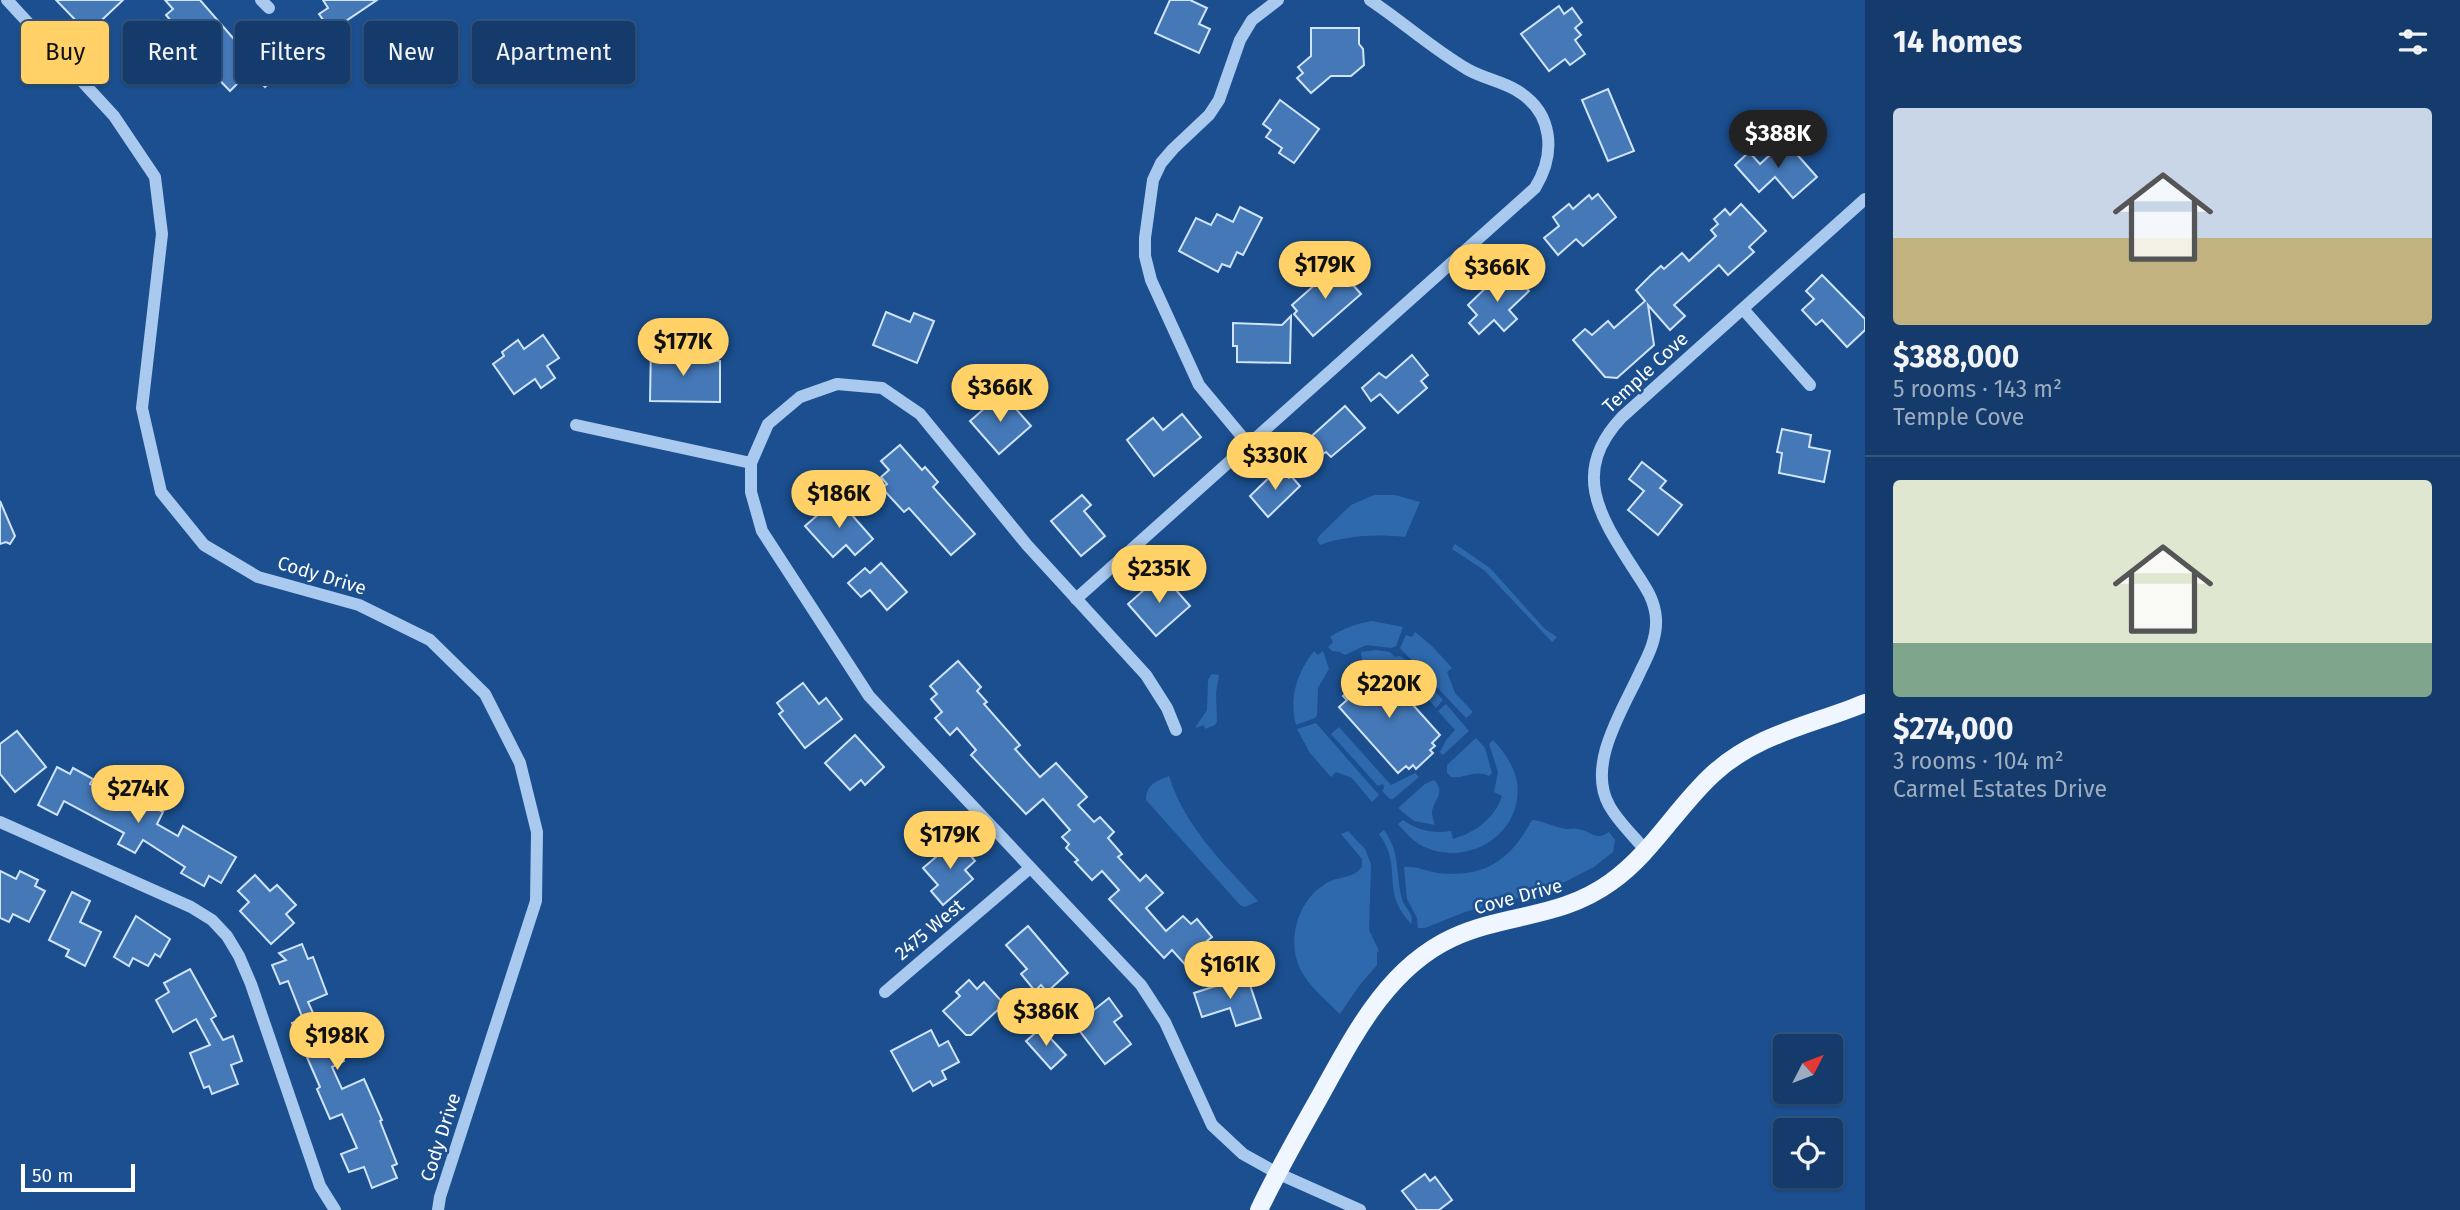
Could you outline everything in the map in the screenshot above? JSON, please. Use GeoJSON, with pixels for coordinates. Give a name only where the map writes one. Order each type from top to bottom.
{"type":"FeatureCollection","features":[{"type":"Feature","properties":{"kind":"main road","name":"Cove Drive"},"geometry":{"type":"LineString","coordinates":[[1259,1210],[1362,1021],[1387,989],[1418,960],[1443,943],[1469,931],[1560,909],[1578,902],[1616,879],[1646,850],[1701,785],[1742,752],[1775,735],[1865,703]]}},
{"type":"Feature","properties":{"kind":"street","name":"Cody Drive"},"geometry":{"type":"LineString","coordinates":[[6,0],[114,116],[155,177],[162,234],[142,408],[160,492],[204,545],[258,577],[359,605],[430,640],[485,694],[520,764],[537,832],[536,901],[438,1210]]}},
{"type":"Feature","properties":{"kind":"street"},"geometry":{"type":"LineString","coordinates":[[1249,445],[1199,385],[1152,280],[1145,256],[1145,238],[1153,180],[1161,163],[1209,115],[1219,100],[1240,40],[1252,20],[1278,0]]}},
{"type":"Feature","properties":{"kind":"street"},"geometry":{"type":"LineString","coordinates":[[1076,599],[1535,188],[1545,172],[1548,154],[1545,120],[1528,99],[1516,90],[1467,69],[1370,0]]}},
{"type":"Feature","properties":{"kind":"street","name":"Temple Cove"},"geometry":{"type":"LineString","coordinates":[[1646,850],[1608,804],[1601,781],[1605,750],[1653,644],[1656,617],[1647,590],[1596,500],[1595,471],[1601,446],[1614,426],[1865,199]]}},
{"type":"Feature","properties":{"kind":"street"},"geometry":{"type":"LineString","coordinates":[[1742,309],[1810,384]]}},
{"type":"Feature","properties":{"kind":"street"},"geometry":{"type":"LineString","coordinates":[[1175,730],[1167,708],[1146,675],[1019,535],[920,414],[882,388],[837,384],[800,397],[768,424],[751,463],[751,492],[762,531],[869,696],[1141,985],[1165,1022],[1212,1125],[1243,1154],[1277,1173],[1360,1210]]}},
{"type":"Feature","properties":{"kind":"street"},"geometry":{"type":"LineString","coordinates":[[576,425],[751,463]]}},
{"type":"Feature","properties":{"kind":"street"},"geometry":{"type":"LineString","coordinates":[[0,822],[191,907],[212,920],[227,936],[251,984],[320,1186],[335,1210]]}},
{"type":"Feature","properties":{"kind":"street","name":"2475 West"},"geometry":{"type":"LineString","coordinates":[[885,992],[1030,868]]}},
{"type":"Feature","properties":{"kind":"shaded area"},"geometry":{"type":"Polygon","coordinates":[[[1374,495],[1395,495],[1420,502],[1405,537],[1362,536],[1320,545],[1317,540],[1319,536],[1351,505],[1374,495]]]}},
{"type":"Feature","properties":{"kind":"shaded area"},"geometry":{"type":"Polygon","coordinates":[[[1455,544],[1490,568],[1545,629],[1557,637],[1552,642],[1484,570],[1452,549],[1455,544]]]}},
{"type":"Feature","properties":{"kind":"shaded area"},"geometry":{"type":"Polygon","coordinates":[[[1372,621],[1403,627],[1396,646],[1392,648],[1366,645],[1345,655],[1328,647],[1333,642],[1330,637],[1335,634],[1372,621]]]}},
{"type":"Feature","properties":{"kind":"shaded area"},"geometry":{"type":"Polygon","coordinates":[[[1415,632],[1452,668],[1447,672],[1455,693],[1473,712],[1466,718],[1400,648],[1406,635],[1412,637],[1415,632]]]}},
{"type":"Feature","properties":{"kind":"shaded area"},"geometry":{"type":"Polygon","coordinates":[[[1314,651],[1318,655],[1323,651],[1329,669],[1318,688],[1317,715],[1296,725],[1293,705],[1296,686],[1314,651]]]}},
{"type":"Feature","properties":{"kind":"shaded area"},"geometry":{"type":"Polygon","coordinates":[[[1361,652],[1390,652],[1395,657],[1400,656],[1406,660],[1443,700],[1436,708],[1402,671],[1393,665],[1362,660],[1361,652]]]}},
{"type":"Feature","properties":{"kind":"shaded area"},"geometry":{"type":"Polygon","coordinates":[[[1212,674],[1219,675],[1216,693],[1217,721],[1215,725],[1205,729],[1204,725],[1195,728],[1207,710],[1208,680],[1212,674]]]}},
{"type":"Feature","properties":{"kind":"shaded area"},"geometry":{"type":"Polygon","coordinates":[[[1446,704],[1469,731],[1443,755],[1440,752],[1455,730],[1438,711],[1446,704]]]}},
{"type":"Feature","properties":{"kind":"shaded area"},"geometry":{"type":"Polygon","coordinates":[[[1316,723],[1379,795],[1372,802],[1352,778],[1336,772],[1331,777],[1310,753],[1297,729],[1316,723]]]}},
{"type":"Feature","properties":{"kind":"shaded area"},"geometry":{"type":"Polygon","coordinates":[[[1339,727],[1391,785],[1415,773],[1419,777],[1390,799],[1382,791],[1383,784],[1378,786],[1331,734],[1339,727]]]}},
{"type":"Feature","properties":{"kind":"shaded area"},"geometry":{"type":"Polygon","coordinates":[[[1476,738],[1485,748],[1492,773],[1489,776],[1479,773],[1451,777],[1447,773],[1447,765],[1476,738]]]}},
{"type":"Feature","properties":{"kind":"shaded area"},"geometry":{"type":"Polygon","coordinates":[[[1493,740],[1508,759],[1517,782],[1517,800],[1512,816],[1503,830],[1477,848],[1461,852],[1427,848],[1415,841],[1398,824],[1403,820],[1425,830],[1451,831],[1453,839],[1469,833],[1489,818],[1502,796],[1494,792],[1498,772],[1489,744],[1493,740]]]}},
{"type":"Feature","properties":{"kind":"shaded area"},"geometry":{"type":"Polygon","coordinates":[[[1169,776],[1195,828],[1258,901],[1245,907],[1240,905],[1146,800],[1150,787],[1169,776]]]}},
{"type":"Feature","properties":{"kind":"shaded area"},"geometry":{"type":"Polygon","coordinates":[[[1434,780],[1439,789],[1432,813],[1435,825],[1414,821],[1399,807],[1425,784],[1434,780]]]}},
{"type":"Feature","properties":{"kind":"shaded area"},"geometry":{"type":"Polygon","coordinates":[[[1532,820],[1566,829],[1582,830],[1596,836],[1609,832],[1615,840],[1613,852],[1594,867],[1551,889],[1465,912],[1425,928],[1418,928],[1417,918],[1407,899],[1404,867],[1454,874],[1482,869],[1505,856],[1532,820]]]}},
{"type":"Feature","properties":{"kind":"shaded area"},"geometry":{"type":"Polygon","coordinates":[[[1384,830],[1393,847],[1402,899],[1411,914],[1411,924],[1395,896],[1389,853],[1379,834],[1384,830]]]}},
{"type":"Feature","properties":{"kind":"shaded area"},"geometry":{"type":"Polygon","coordinates":[[[1348,831],[1365,849],[1371,864],[1369,930],[1379,951],[1377,965],[1340,1014],[1303,974],[1298,963],[1294,938],[1301,913],[1315,892],[1330,881],[1355,873],[1362,866],[1362,859],[1341,834],[1348,831]]]}},
{"type":"Feature","properties":{"kind":"building"},"geometry":{"type":"Polygon","coordinates":[[[56,0],[123,0],[101,21],[76,21],[56,0]]]}},
{"type":"Feature","properties":{"kind":"building"},"geometry":{"type":"Polygon","coordinates":[[[165,0],[200,0],[218,21],[171,21],[166,15],[173,9],[165,0]]]}},
{"type":"Feature","properties":{"kind":"building"},"geometry":{"type":"Polygon","coordinates":[[[323,0],[377,0],[346,21],[324,21],[319,14],[328,8],[323,0]]]}},
{"type":"Feature","properties":{"kind":"building"},"geometry":{"type":"Polygon","coordinates":[[[1170,0],[1190,0],[1207,8],[1199,24],[1210,29],[1199,53],[1155,33],[1170,0]]]}},
{"type":"Feature","properties":{"kind":"building"},"geometry":{"type":"Polygon","coordinates":[[[1559,6],[1564,14],[1572,8],[1582,22],[1575,28],[1581,35],[1575,40],[1585,54],[1570,65],[1565,59],[1549,71],[1521,34],[1559,6]]]}},
{"type":"Feature","properties":{"kind":"building"},"geometry":{"type":"Polygon","coordinates":[[[221,24],[233,38],[235,36],[237,84],[230,91],[221,82],[221,24]]]}},
{"type":"Feature","properties":{"kind":"building"},"geometry":{"type":"Polygon","coordinates":[[[1311,28],[1359,28],[1359,44],[1363,49],[1364,65],[1351,76],[1331,76],[1311,93],[1297,78],[1303,73],[1298,67],[1311,56],[1311,28]]]}},
{"type":"Feature","properties":{"kind":"building"},"geometry":{"type":"Polygon","coordinates":[[[1608,89],[1634,151],[1608,161],[1582,100],[1608,89]]]}},
{"type":"Feature","properties":{"kind":"building"},"geometry":{"type":"Polygon","coordinates":[[[1280,100],[1319,129],[1294,163],[1279,153],[1282,148],[1266,137],[1271,130],[1263,124],[1280,100]]]}},
{"type":"Feature","properties":{"kind":"building"},"geometry":{"type":"Polygon","coordinates":[[[1785,141],[1817,177],[1793,198],[1775,177],[1759,192],[1735,165],[1749,152],[1760,164],[1785,141]]]}},
{"type":"Feature","properties":{"kind":"building"},"geometry":{"type":"Polygon","coordinates":[[[1598,194],[1616,217],[1583,246],[1576,239],[1558,255],[1544,238],[1559,226],[1553,217],[1569,204],[1573,209],[1589,195],[1592,199],[1598,194]]]}},
{"type":"Feature","properties":{"kind":"building"},"geometry":{"type":"Polygon","coordinates":[[[1741,204],[1766,231],[1749,247],[1754,252],[1728,275],[1719,265],[1674,305],[1685,316],[1670,330],[1648,305],[1654,345],[1617,378],[1605,377],[1573,340],[1585,329],[1592,335],[1608,321],[1614,328],[1645,301],[1636,290],[1650,276],[1661,266],[1664,269],[1682,253],[1689,261],[1716,236],[1711,230],[1718,224],[1714,219],[1725,209],[1730,215],[1741,204]]]}},
{"type":"Feature","properties":{"kind":"building"},"geometry":{"type":"Polygon","coordinates":[[[1240,207],[1262,218],[1243,255],[1237,252],[1230,267],[1222,264],[1218,272],[1179,251],[1196,218],[1211,225],[1217,214],[1233,222],[1240,207]]]}},
{"type":"Feature","properties":{"kind":"building"},"geometry":{"type":"Polygon","coordinates":[[[1336,266],[1361,294],[1313,336],[1294,314],[1297,311],[1292,305],[1336,266]]]}},
{"type":"Feature","properties":{"kind":"building"},"geometry":{"type":"Polygon","coordinates":[[[1513,273],[1529,291],[1509,310],[1517,319],[1504,331],[1494,320],[1479,334],[1469,323],[1477,315],[1468,305],[1496,278],[1501,283],[1513,273]]]}},
{"type":"Feature","properties":{"kind":"building"},"geometry":{"type":"Polygon","coordinates":[[[1822,275],[1865,319],[1865,330],[1847,347],[1822,320],[1816,325],[1802,310],[1814,299],[1806,291],[1822,275]]]}},
{"type":"Feature","properties":{"kind":"building"},"geometry":{"type":"Polygon","coordinates":[[[886,312],[910,322],[914,313],[934,321],[917,363],[873,345],[886,312]]]}},
{"type":"Feature","properties":{"kind":"building"},"geometry":{"type":"Polygon","coordinates":[[[1291,316],[1290,363],[1237,362],[1237,346],[1233,346],[1233,323],[1282,325],[1291,316]]]}},
{"type":"Feature","properties":{"kind":"building"},"geometry":{"type":"Polygon","coordinates":[[[543,335],[559,358],[547,366],[555,378],[541,388],[535,379],[514,394],[493,364],[504,356],[502,352],[518,340],[524,349],[543,335]]]}},
{"type":"Feature","properties":{"kind":"building"},"geometry":{"type":"Polygon","coordinates":[[[651,343],[670,344],[670,360],[720,361],[720,402],[650,401],[651,343]]]}},
{"type":"Feature","properties":{"kind":"building"},"geometry":{"type":"Polygon","coordinates":[[[1412,355],[1428,375],[1421,381],[1427,388],[1398,413],[1380,394],[1371,401],[1362,388],[1379,373],[1386,378],[1412,355]]]}},
{"type":"Feature","properties":{"kind":"building"},"geometry":{"type":"Polygon","coordinates":[[[1002,393],[1031,426],[999,454],[970,421],[1002,393]]]}},
{"type":"Feature","properties":{"kind":"building"},"geometry":{"type":"Polygon","coordinates":[[[1345,406],[1365,428],[1331,457],[1326,452],[1320,456],[1305,442],[1345,406]]]}},
{"type":"Feature","properties":{"kind":"building"},"geometry":{"type":"Polygon","coordinates":[[[1182,414],[1201,437],[1154,476],[1127,440],[1153,418],[1163,430],[1182,414]]]}},
{"type":"Feature","properties":{"kind":"building"},"geometry":{"type":"Polygon","coordinates":[[[1782,429],[1811,435],[1809,447],[1830,451],[1824,482],[1779,473],[1782,453],[1777,452],[1782,429]]]}},
{"type":"Feature","properties":{"kind":"building"},"geometry":{"type":"Polygon","coordinates":[[[900,445],[922,470],[925,467],[938,482],[933,487],[975,534],[951,555],[909,508],[904,512],[882,488],[887,484],[881,477],[889,470],[881,461],[900,445]]]}},
{"type":"Feature","properties":{"kind":"building"},"geometry":{"type":"Polygon","coordinates":[[[1642,462],[1666,481],[1660,488],[1682,505],[1658,535],[1628,510],[1644,491],[1629,479],[1642,462]]]}},
{"type":"Feature","properties":{"kind":"building"},"geometry":{"type":"Polygon","coordinates":[[[1279,468],[1300,486],[1268,517],[1250,496],[1279,468]]]}},
{"type":"Feature","properties":{"kind":"building"},"geometry":{"type":"Polygon","coordinates":[[[1082,495],[1091,505],[1084,511],[1105,536],[1081,556],[1051,521],[1082,495]]]}},
{"type":"Feature","properties":{"kind":"building"},"geometry":{"type":"Polygon","coordinates":[[[837,498],[873,539],[855,555],[846,545],[833,557],[805,526],[837,498]]]}},
{"type":"Feature","properties":{"kind":"building"},"geometry":{"type":"Polygon","coordinates":[[[0,501],[15,536],[10,544],[0,544],[0,501]]]}},
{"type":"Feature","properties":{"kind":"building"},"geometry":{"type":"Polygon","coordinates":[[[881,563],[907,592],[887,610],[870,590],[861,597],[848,583],[865,568],[870,573],[881,563]]]}},
{"type":"Feature","properties":{"kind":"building"},"geometry":{"type":"Polygon","coordinates":[[[1162,574],[1190,606],[1156,636],[1128,604],[1162,574]]]}},
{"type":"Feature","properties":{"kind":"building"},"geometry":{"type":"Polygon","coordinates":[[[958,661],[981,687],[977,691],[987,702],[984,704],[1020,745],[1015,749],[1040,777],[1056,763],[1087,797],[1078,805],[1094,822],[1100,817],[1114,832],[1108,838],[1122,854],[1118,857],[1140,881],[1146,875],[1163,893],[1146,908],[1166,931],[1183,916],[1191,924],[1197,919],[1212,937],[1207,941],[1214,949],[1191,971],[1172,950],[1164,958],[1109,899],[1119,890],[1102,871],[1092,880],[1075,862],[1078,860],[1066,848],[1069,844],[1062,837],[1070,830],[1043,799],[1026,814],[971,755],[976,750],[957,728],[950,735],[935,718],[942,712],[931,699],[937,694],[930,686],[958,661]]]}},
{"type":"Feature","properties":{"kind":"building"},"geometry":{"type":"Polygon","coordinates":[[[1379,667],[1440,735],[1432,743],[1435,746],[1430,750],[1433,753],[1416,769],[1413,765],[1409,769],[1406,766],[1398,773],[1339,707],[1347,700],[1343,696],[1346,693],[1343,690],[1363,672],[1366,675],[1371,674],[1379,667]]]}},
{"type":"Feature","properties":{"kind":"building"},"geometry":{"type":"Polygon","coordinates":[[[803,683],[819,704],[826,698],[842,719],[805,748],[779,714],[783,711],[777,703],[803,683]]]}},
{"type":"Feature","properties":{"kind":"building"},"geometry":{"type":"Polygon","coordinates":[[[17,731],[46,767],[15,792],[0,774],[0,744],[17,731]]]}},
{"type":"Feature","properties":{"kind":"building"},"geometry":{"type":"Polygon","coordinates":[[[855,735],[884,767],[865,785],[861,780],[850,790],[825,763],[855,735]]]}},
{"type":"Feature","properties":{"kind":"building"},"geometry":{"type":"Polygon","coordinates":[[[57,767],[70,774],[73,768],[93,779],[90,784],[117,799],[118,797],[126,802],[130,794],[163,812],[157,824],[178,836],[183,826],[236,857],[221,883],[209,876],[204,886],[181,873],[185,867],[143,840],[135,853],[118,844],[124,833],[64,801],[57,815],[38,805],[57,767]]]}},
{"type":"Feature","properties":{"kind":"building"},"geometry":{"type":"Polygon","coordinates":[[[957,839],[975,861],[965,870],[973,879],[943,905],[931,891],[938,885],[923,868],[957,839]]]}},
{"type":"Feature","properties":{"kind":"building"},"geometry":{"type":"Polygon","coordinates":[[[0,871],[16,879],[20,871],[38,880],[35,886],[45,891],[29,922],[13,914],[9,922],[0,918],[0,871]]]}},
{"type":"Feature","properties":{"kind":"building"},"geometry":{"type":"Polygon","coordinates":[[[255,875],[270,891],[277,885],[296,905],[286,914],[294,923],[271,944],[240,911],[249,902],[238,891],[255,875]]]}},
{"type":"Feature","properties":{"kind":"building"},"geometry":{"type":"Polygon","coordinates":[[[72,892],[90,901],[80,922],[101,932],[85,966],[66,956],[69,950],[49,940],[72,892]]]}},
{"type":"Feature","properties":{"kind":"building"},"geometry":{"type":"Polygon","coordinates":[[[136,916],[170,939],[160,957],[155,954],[148,966],[133,958],[129,966],[114,957],[136,916]]]}},
{"type":"Feature","properties":{"kind":"building"},"geometry":{"type":"Polygon","coordinates":[[[1028,926],[1068,973],[1047,992],[1041,985],[1035,991],[1021,974],[1027,969],[1006,945],[1028,926]]]}},
{"type":"Feature","properties":{"kind":"building"},"geometry":{"type":"Polygon","coordinates":[[[302,944],[308,959],[313,957],[327,994],[308,1002],[320,1028],[339,1020],[351,1047],[340,1052],[344,1061],[332,1067],[342,1089],[364,1079],[397,1164],[392,1166],[397,1178],[372,1188],[364,1167],[349,1172],[341,1154],[357,1148],[342,1114],[330,1119],[317,1089],[320,1087],[292,1023],[303,1019],[288,981],[280,984],[272,965],[286,960],[279,953],[302,944]]]}},
{"type":"Feature","properties":{"kind":"building"},"geometry":{"type":"Polygon","coordinates":[[[190,969],[216,1016],[211,1019],[223,1040],[233,1036],[242,1061],[231,1065],[238,1084],[212,1094],[209,1086],[204,1088],[190,1053],[210,1045],[196,1019],[173,1032],[156,1000],[169,992],[164,983],[190,969]]]}},
{"type":"Feature","properties":{"kind":"building"},"geometry":{"type":"Polygon","coordinates":[[[1247,976],[1261,1018],[1236,1026],[1230,1008],[1202,1017],[1194,993],[1247,976]]]}},
{"type":"Feature","properties":{"kind":"building"},"geometry":{"type":"Polygon","coordinates":[[[969,980],[977,989],[984,982],[1004,1004],[971,1035],[966,1035],[943,1011],[960,996],[956,992],[969,980]]]}},
{"type":"Feature","properties":{"kind":"building"},"geometry":{"type":"Polygon","coordinates":[[[1109,998],[1122,1016],[1114,1022],[1131,1044],[1105,1064],[1075,1025],[1109,998]]]}},
{"type":"Feature","properties":{"kind":"building"},"geometry":{"type":"Polygon","coordinates":[[[1041,1028],[1066,1055],[1051,1069],[1026,1041],[1041,1028]]]}},
{"type":"Feature","properties":{"kind":"building"},"geometry":{"type":"Polygon","coordinates":[[[931,1030],[939,1046],[948,1041],[959,1062],[942,1071],[946,1079],[933,1086],[930,1081],[913,1091],[891,1051],[931,1030]]]}},
{"type":"Feature","properties":{"kind":"building"},"geometry":{"type":"Polygon","coordinates":[[[1425,1174],[1430,1181],[1435,1177],[1452,1200],[1439,1210],[1417,1210],[1402,1191],[1425,1174]]]}}]}
